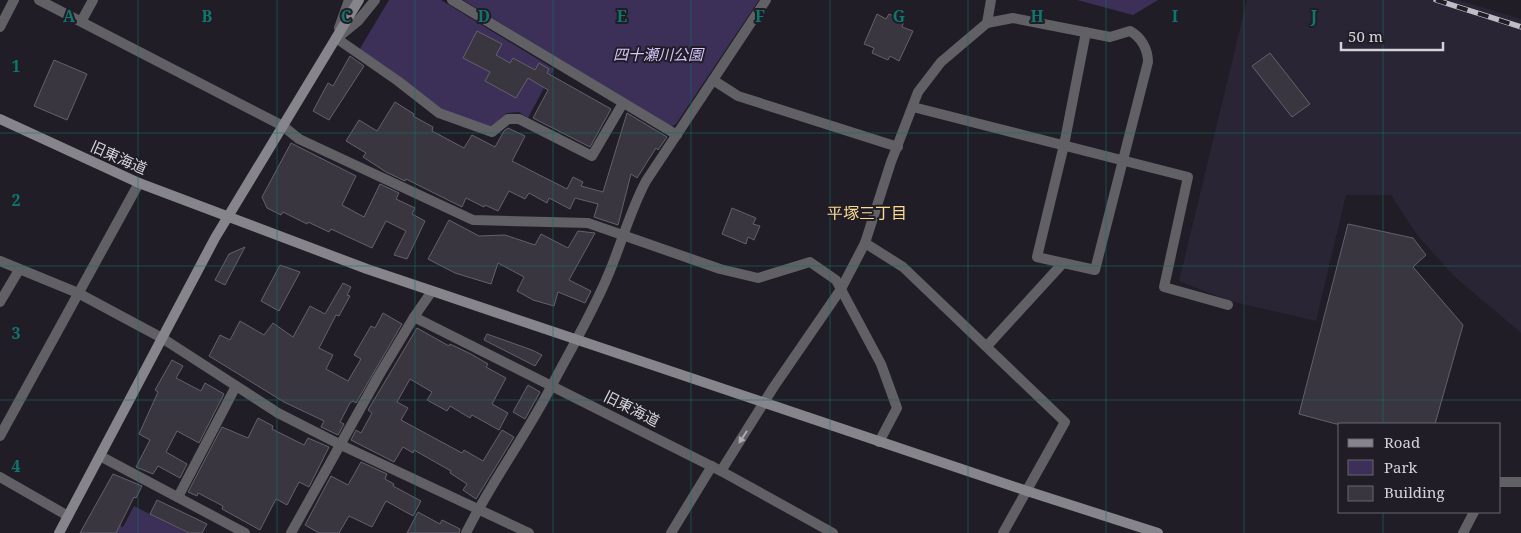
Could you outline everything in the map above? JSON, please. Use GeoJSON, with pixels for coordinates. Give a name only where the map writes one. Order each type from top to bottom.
{"type":"FeatureCollection","features":[{"type":"Feature","properties":{"kind":"street"},"geometry":{"type":"LineString","coordinates":[[0,27],[14,0]]}},
{"type":"Feature","properties":{"kind":"street"},"geometry":{"type":"LineString","coordinates":[[39,0],[82,20],[283,126],[299,140],[473,220],[588,223],[720,269],[758,278],[810,262],[836,280],[881,364],[897,408],[879,442]]}},
{"type":"Feature","properties":{"kind":"street"},"geometry":{"type":"LineString","coordinates":[[82,20],[93,0]]}},
{"type":"Feature","properties":{"kind":"street"},"geometry":{"type":"LineString","coordinates":[[336,38],[349,0]]}},
{"type":"Feature","properties":{"kind":"street"},"geometry":{"type":"LineString","coordinates":[[59,533],[227,218],[359,0]]}},
{"type":"Feature","properties":{"kind":"street"},"geometry":{"type":"LineString","coordinates":[[336,38],[358,21],[375,0]]}},
{"type":"Feature","properties":{"kind":"street"},"geometry":{"type":"LineString","coordinates":[[452,0],[677,135]]}},
{"type":"Feature","properties":{"kind":"street"},"geometry":{"type":"LineString","coordinates":[[466,533],[478,509],[511,457],[552,385],[576,339],[609,273],[622,234],[646,182],[766,0]]}},
{"type":"Feature","properties":{"kind":"street"},"geometry":{"type":"LineString","coordinates":[[987,23],[991,0]]}},
{"type":"Feature","properties":{"kind":"street"},"geometry":{"type":"LineString","coordinates":[[671,533],[764,403],[841,289],[865,243],[918,92],[941,62],[987,23],[1013,18],[1086,32],[1110,37],[1130,31],[1136,34],[1148,52],[1148,62],[1095,270],[1037,257],[1064,145],[1086,32]]}},
{"type":"Feature","properties":{"kind":"street"},"geometry":{"type":"LineString","coordinates":[[336,38],[445,116],[492,132],[508,119],[519,119],[592,156],[623,103]]}},
{"type":"Feature","properties":{"kind":"street"},"geometry":{"type":"LineString","coordinates":[[713,80],[738,96],[898,147]]}},
{"type":"Feature","properties":{"kind":"street"},"geometry":{"type":"LineString","coordinates":[[913,107],[1188,176],[1164,287],[1228,305]]}},
{"type":"Feature","properties":{"kind":"street","name":"旧東海道"},"geometry":{"type":"LineString","coordinates":[[0,119],[138,183],[227,218],[432,291],[879,442],[1158,533]]}},
{"type":"Feature","properties":{"kind":"street"},"geometry":{"type":"LineString","coordinates":[[0,436],[138,183]]}},
{"type":"Feature","properties":{"kind":"street"},"geometry":{"type":"LineString","coordinates":[[865,243],[902,267],[988,346],[1065,422],[1003,533]]}},
{"type":"Feature","properties":{"kind":"street"},"geometry":{"type":"LineString","coordinates":[[0,261],[78,293],[162,338],[278,414],[529,533]]}},
{"type":"Feature","properties":{"kind":"street"},"geometry":{"type":"LineString","coordinates":[[988,346],[1063,263]]}},
{"type":"Feature","properties":{"kind":"street"},"geometry":{"type":"LineString","coordinates":[[0,302],[19,270]]}},
{"type":"Feature","properties":{"kind":"street"},"geometry":{"type":"LineString","coordinates":[[291,533],[414,317],[432,291]]}},
{"type":"Feature","properties":{"kind":"street","name":"旧東海道"},"geometry":{"type":"LineString","coordinates":[[414,317],[716,468],[833,533]]}},
{"type":"Feature","properties":{"kind":"street"},"geometry":{"type":"LineString","coordinates":[[178,497],[236,386]]}},
{"type":"Feature","properties":{"kind":"street"},"geometry":{"type":"LineString","coordinates":[[100,456],[245,533]]}},
{"type":"Feature","properties":{"kind":"street"},"geometry":{"type":"LineString","coordinates":[[0,477],[68,516]]}},
{"type":"Feature","properties":{"kind":"street"},"geometry":{"type":"LineString","coordinates":[[1501,482],[1521,482]]}},
{"type":"Feature","properties":{"kind":"street"},"geometry":{"type":"LineString","coordinates":[[1463,533],[1473,513]]}},
{"type":"Feature","properties":{"kind":"shaded area"},"geometry":{"type":"Polygon","coordinates":[[[1247,0],[1458,0],[1521,19],[1521,333],[1454,276],[1417,235],[1391,195],[1346,195],[1316,321],[1230,301],[1179,281],[1247,0]]]}},
{"type":"Feature","properties":{"kind":"green space"},"geometry":{"type":"Polygon","coordinates":[[[389,0],[441,0],[554,69],[528,118],[519,112],[507,113],[491,127],[445,112],[359,50],[389,0]]]}},
{"type":"Feature","properties":{"kind":"green space","name":"四十瀬川公園"},"geometry":{"type":"Polygon","coordinates":[[[463,0],[759,0],[676,124],[671,127],[463,0]]]}},
{"type":"Feature","properties":{"kind":"green space"},"geometry":{"type":"Polygon","coordinates":[[[1077,0],[1158,0],[1133,15],[1077,0]]]}},
{"type":"Feature","properties":{"kind":"green space"},"geometry":{"type":"Polygon","coordinates":[[[134,506],[187,533],[109,533],[115,523],[123,527],[134,506]]]}},
{"type":"Feature","properties":{"kind":"building"},"geometry":{"type":"Polygon","coordinates":[[[877,14],[886,19],[889,14],[904,21],[902,27],[913,31],[899,61],[890,56],[888,60],[872,53],[874,48],[864,44],[877,14]]]}},
{"type":"Feature","properties":{"kind":"building"},"geometry":{"type":"Polygon","coordinates":[[[477,31],[502,44],[496,55],[510,63],[513,58],[535,70],[539,63],[549,69],[547,73],[611,109],[590,147],[533,118],[548,90],[528,78],[516,98],[485,81],[490,72],[463,58],[477,31]]]}},
{"type":"Feature","properties":{"kind":"building"},"geometry":{"type":"Polygon","coordinates":[[[1270,53],[1310,104],[1292,117],[1252,66],[1270,53]]]}},
{"type":"Feature","properties":{"kind":"building"},"geometry":{"type":"Polygon","coordinates":[[[350,56],[364,66],[329,120],[313,111],[328,83],[333,86],[350,56]]]}},
{"type":"Feature","properties":{"kind":"building"},"geometry":{"type":"Polygon","coordinates":[[[54,60],[87,74],[67,120],[34,106],[54,60]]]}},
{"type":"Feature","properties":{"kind":"building"},"geometry":{"type":"Polygon","coordinates":[[[395,102],[414,114],[413,116],[433,127],[432,131],[464,148],[472,135],[495,147],[504,131],[508,128],[525,136],[512,161],[567,189],[573,177],[583,182],[581,186],[603,192],[627,113],[667,137],[658,150],[656,148],[637,178],[631,174],[618,225],[594,217],[598,204],[575,198],[570,209],[549,198],[547,203],[529,193],[525,199],[509,191],[498,211],[485,205],[484,207],[466,198],[462,207],[406,179],[405,181],[386,172],[363,157],[366,153],[346,141],[359,120],[377,131],[395,102]]]}},
{"type":"Feature","properties":{"kind":"building"},"geometry":{"type":"Polygon","coordinates":[[[291,143],[356,176],[342,205],[364,217],[380,184],[399,193],[396,199],[415,208],[412,214],[425,221],[407,259],[394,255],[406,231],[386,221],[372,248],[331,229],[329,232],[283,212],[281,215],[267,208],[262,197],[291,143]]]}},
{"type":"Feature","properties":{"kind":"building"},"geometry":{"type":"Polygon","coordinates":[[[732,208],[756,218],[753,224],[760,226],[754,240],[748,237],[746,244],[722,234],[732,208]]]}},
{"type":"Feature","properties":{"kind":"building"},"geometry":{"type":"Polygon","coordinates":[[[449,220],[479,236],[505,235],[535,245],[541,234],[568,248],[578,231],[595,233],[569,280],[591,291],[585,303],[558,292],[554,306],[533,300],[517,291],[524,277],[498,263],[491,284],[455,273],[428,259],[449,220]]]}},
{"type":"Feature","properties":{"kind":"building"},"geometry":{"type":"Polygon","coordinates":[[[1348,224],[1413,238],[1426,255],[1413,267],[1463,325],[1435,423],[1336,424],[1299,414],[1348,224]]]}},
{"type":"Feature","properties":{"kind":"building"},"geometry":{"type":"Polygon","coordinates":[[[245,247],[225,285],[215,280],[229,254],[245,247]]]}},
{"type":"Feature","properties":{"kind":"building"},"geometry":{"type":"Polygon","coordinates":[[[280,265],[300,272],[279,311],[261,301],[280,265]]]}},
{"type":"Feature","properties":{"kind":"building"},"geometry":{"type":"Polygon","coordinates":[[[343,283],[351,287],[347,295],[350,296],[339,316],[336,315],[319,348],[333,355],[326,369],[348,381],[361,359],[354,355],[371,326],[375,328],[383,313],[402,324],[356,403],[353,401],[350,403],[340,422],[344,424],[338,435],[321,427],[324,421],[284,402],[209,356],[220,335],[230,340],[240,321],[264,335],[273,323],[293,337],[310,306],[325,314],[343,283]]]}},
{"type":"Feature","properties":{"kind":"building"},"geometry":{"type":"Polygon","coordinates":[[[417,328],[449,346],[450,344],[471,354],[488,364],[486,367],[506,378],[492,404],[508,413],[499,430],[472,415],[470,418],[450,406],[447,411],[427,400],[432,392],[410,379],[397,402],[408,408],[401,420],[462,453],[464,450],[483,461],[502,430],[514,437],[476,499],[463,490],[467,484],[450,473],[451,471],[414,450],[413,453],[403,447],[394,462],[351,440],[356,430],[361,433],[372,413],[368,410],[417,328]]]}},
{"type":"Feature","properties":{"kind":"building"},"geometry":{"type":"Polygon","coordinates":[[[487,334],[542,355],[535,366],[484,340],[487,334]]]}},
{"type":"Feature","properties":{"kind":"building"},"geometry":{"type":"Polygon","coordinates":[[[172,360],[183,366],[176,378],[201,391],[205,383],[224,394],[199,443],[177,431],[166,452],[187,464],[180,478],[158,466],[153,474],[136,467],[150,440],[139,434],[158,392],[155,390],[172,360]]]}},
{"type":"Feature","properties":{"kind":"building"},"geometry":{"type":"Polygon","coordinates":[[[528,385],[540,392],[525,419],[513,412],[528,385]]]}},
{"type":"Feature","properties":{"kind":"building"},"geometry":{"type":"Polygon","coordinates":[[[258,418],[273,426],[272,429],[304,445],[308,438],[329,447],[309,487],[299,482],[287,505],[276,499],[260,530],[222,509],[223,506],[198,493],[197,496],[188,492],[222,427],[248,438],[258,418]]]}},
{"type":"Feature","properties":{"kind":"building"},"geometry":{"type":"Polygon","coordinates":[[[361,462],[387,474],[385,479],[394,484],[393,486],[421,501],[413,516],[386,501],[372,527],[349,516],[339,533],[319,533],[305,525],[331,476],[348,485],[361,462]]]}},
{"type":"Feature","properties":{"kind":"building"},"geometry":{"type":"Polygon","coordinates":[[[113,474],[142,486],[136,498],[134,497],[116,533],[80,533],[113,474]]]}},
{"type":"Feature","properties":{"kind":"building"},"geometry":{"type":"Polygon","coordinates":[[[157,500],[207,524],[202,533],[189,533],[150,514],[157,500]]]}},
{"type":"Feature","properties":{"kind":"building"},"geometry":{"type":"Polygon","coordinates":[[[418,512],[440,524],[442,520],[460,529],[459,533],[407,533],[418,512]]]}},
{"type":"Feature","properties":{"kind":"railway"},"geometry":{"type":"LineString","coordinates":[[1436,0],[1521,27]]}},
{"type":"Feature","properties":{"kind":"district","name":"平塚三丁目"},"geometry":{"type":"Point","coordinates":[867,213]}}]}
